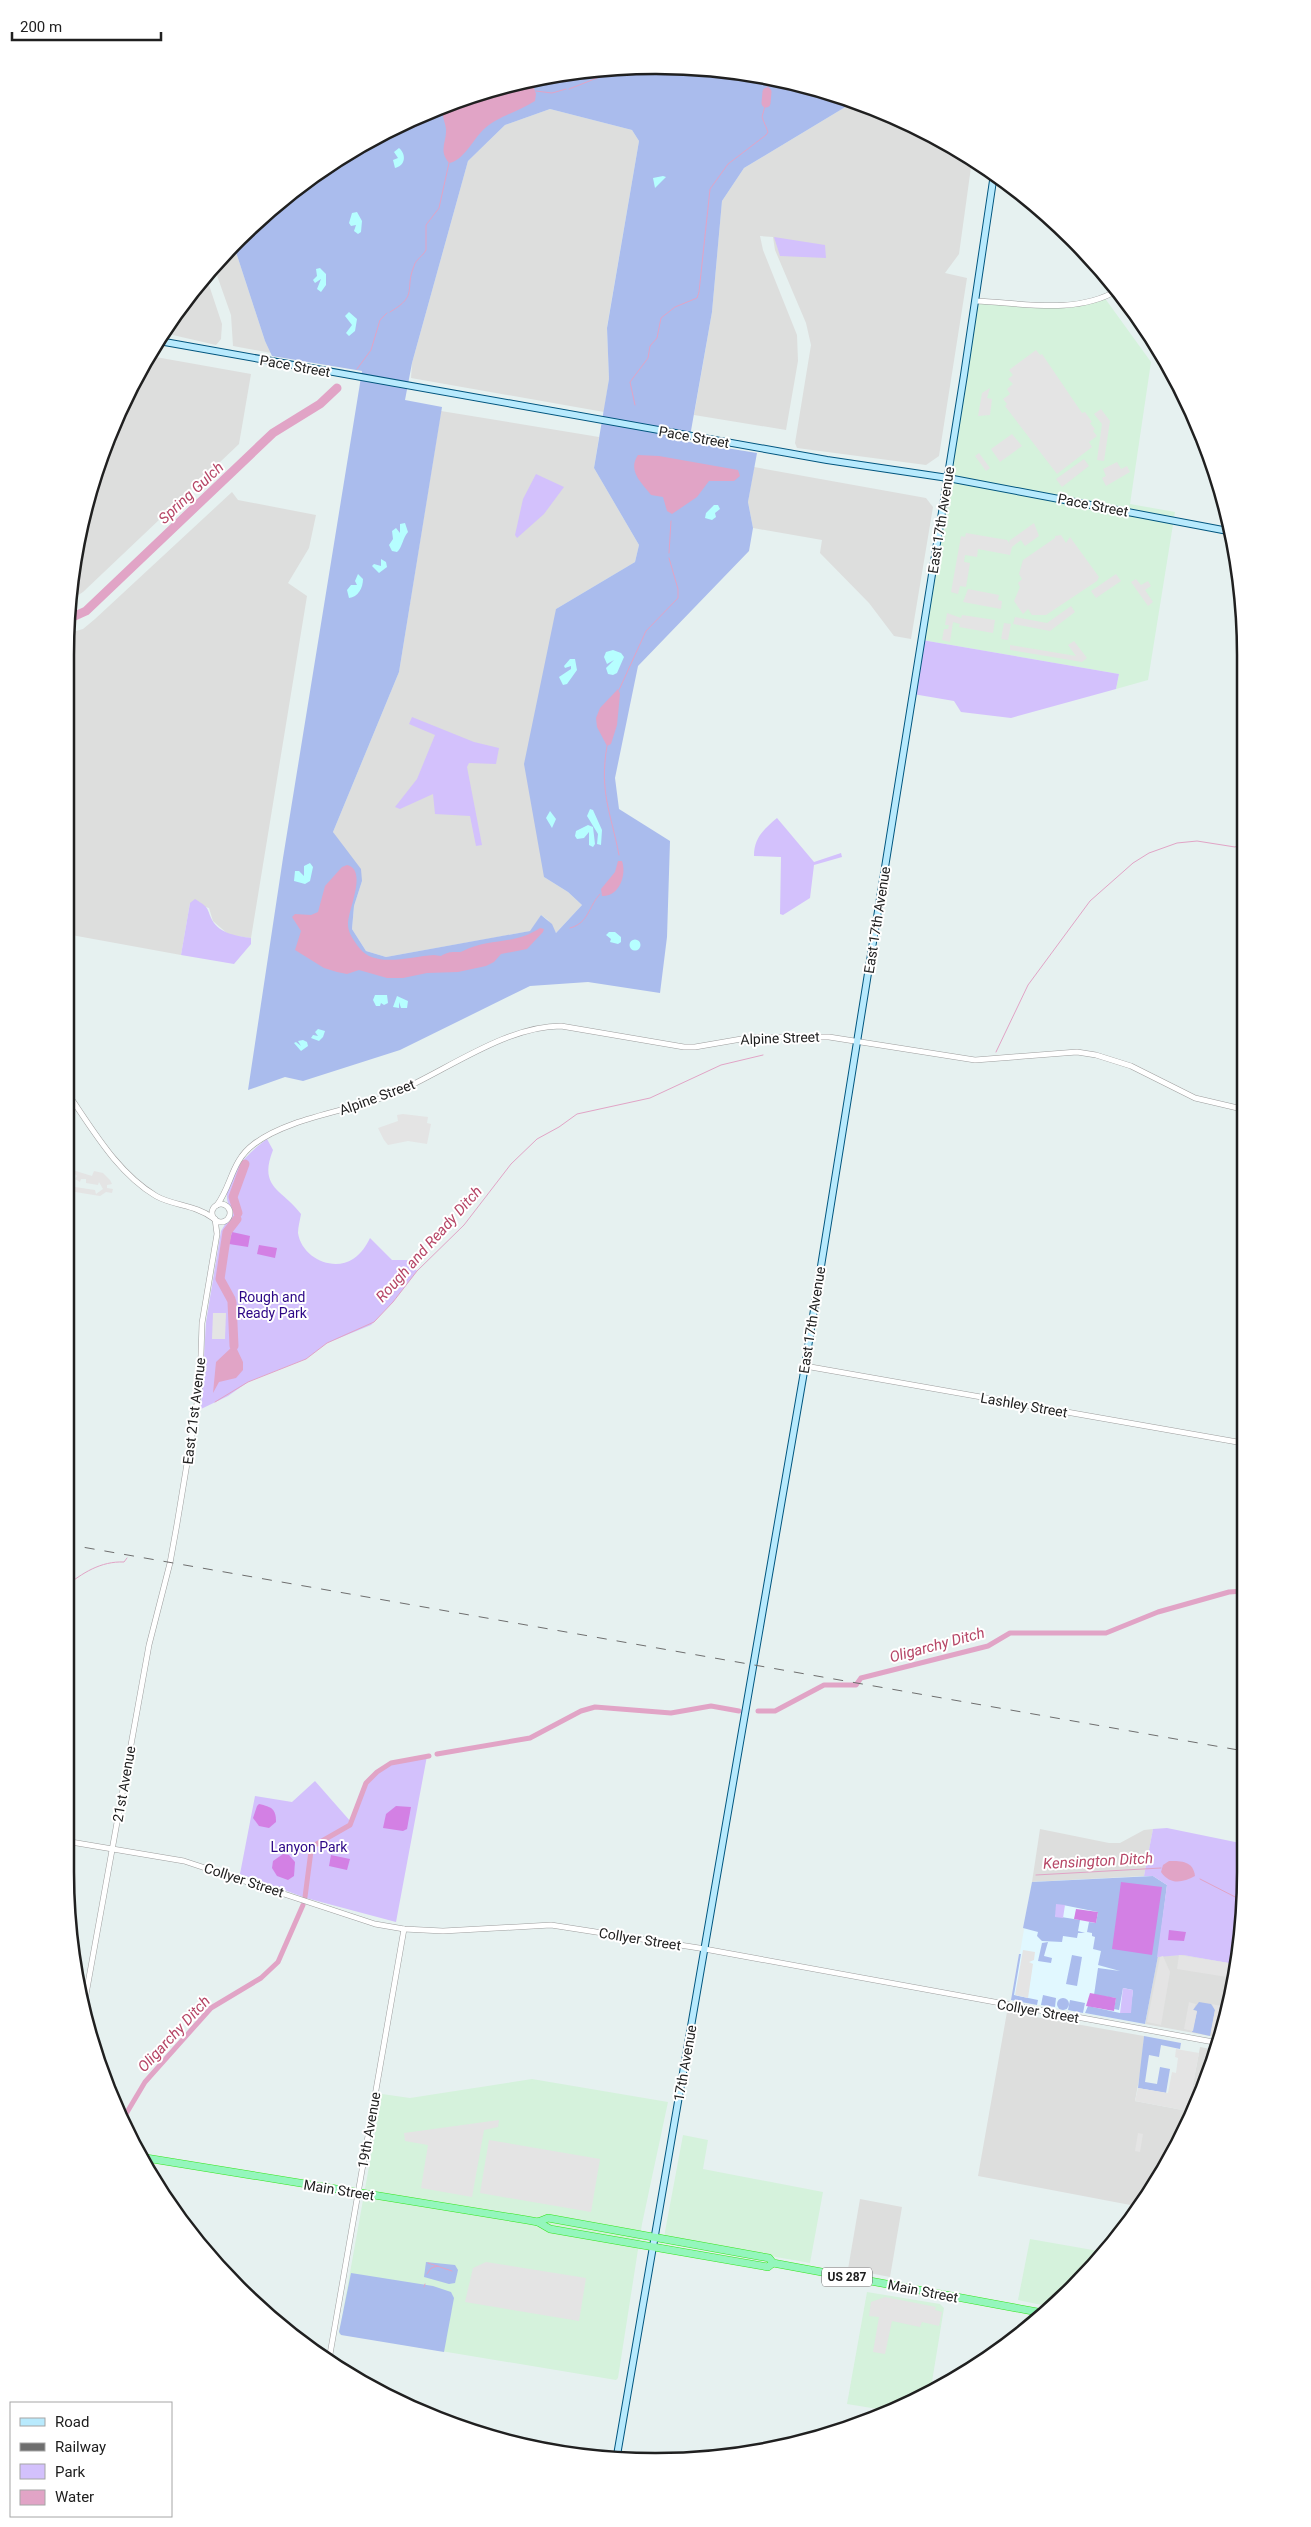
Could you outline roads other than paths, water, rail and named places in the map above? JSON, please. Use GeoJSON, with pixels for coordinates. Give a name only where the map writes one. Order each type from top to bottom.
{"type":"FeatureCollection","features":[{"type":"Feature","properties":{"kind":"highway","name":"Main Street"},"geometry":{"type":"LineString","coordinates":[[150,2159],[538,2222],[546,2228],[768,2267],[773,2263]]}},
{"type":"Feature","properties":{"kind":"highway","name":"Main Street"},"geometry":{"type":"LineString","coordinates":[[538,2222],[548,2218],[655,2236],[770,2258],[773,2263],[1035,2312]]}},
{"type":"Feature","properties":{"kind":"main road","name":"East 17th Avenue"},"geometry":{"type":"LineString","coordinates":[[753,1665],[805,1366],[976,302],[993,182]]}},
{"type":"Feature","properties":{"kind":"main road","name":"Pace Street"},"geometry":{"type":"LineString","coordinates":[[166,342],[827,460],[948,478],[1223,530]]}},
{"type":"Feature","properties":{"kind":"main road","name":"17th Avenue"},"geometry":{"type":"LineString","coordinates":[[618,2452],[753,1665]]}},
{"type":"Feature","properties":{"kind":"street"},"geometry":{"type":"LineString","coordinates":[[976,302],[1069,305],[1093,301],[1111,293]]}},
{"type":"Feature","properties":{"kind":"street","name":"Alpine Street"},"geometry":{"type":"LineString","coordinates":[[224,1194],[230,1174],[244,1152],[274,1131],[396,1092],[530,1028],[561,1026],[684,1047],[695,1047],[753,1037],[829,1037],[975,1060],[1064,1052],[1096,1055],[1131,1066],[1195,1098],[1237,1107]]}},
{"type":"Feature","properties":{"kind":"street"},"geometry":{"type":"LineString","coordinates":[[74,1103],[107,1150],[129,1175],[165,1201],[201,1210],[219,1222],[227,1220],[230,1213],[224,1194]]}},
{"type":"Feature","properties":{"kind":"street"},"geometry":{"type":"LineString","coordinates":[[214,1218],[212,1212],[224,1194]]}},
{"type":"Feature","properties":{"kind":"street"},"geometry":{"type":"LineString","coordinates":[[201,1210],[216,1206],[227,1206]]}},
{"type":"Feature","properties":{"kind":"street","name":"East 21st Avenue"},"geometry":{"type":"LineString","coordinates":[[171,1559],[199,1392],[202,1323],[217,1234],[214,1218]]}},
{"type":"Feature","properties":{"kind":"street","name":"East 21st Avenue"},"geometry":{"type":"LineString","coordinates":[[217,1234],[227,1220]]}},
{"type":"Feature","properties":{"kind":"street","name":"Lashley Street"},"geometry":{"type":"LineString","coordinates":[[805,1366],[1237,1442]]}},
{"type":"Feature","properties":{"kind":"street","name":"21st Avenue"},"geometry":{"type":"LineString","coordinates":[[87,1991],[149,1645],[171,1559]]}},
{"type":"Feature","properties":{"kind":"street","name":"Collyer Street"},"geometry":{"type":"LineString","coordinates":[[74,1842],[184,1861],[367,1921],[404,1929],[443,1931],[551,1925],[704,1950],[1211,2042]]}},
{"type":"Feature","properties":{"kind":"street","name":"19th Avenue"},"geometry":{"type":"LineString","coordinates":[[330,2354],[404,1929]]}},
{"type":"Feature","properties":{"kind":"water"},"geometry":{"type":"Polygon","coordinates":[[[532,87],[534,88],[536,94],[535,101],[489,125],[459,158],[449,163],[443,150],[446,129],[443,115],[469,105],[532,87]]]}},
{"type":"Feature","properties":{"kind":"water"},"geometry":{"type":"Polygon","coordinates":[[[638,455],[659,456],[738,470],[740,476],[734,481],[709,481],[697,497],[672,514],[667,511],[663,497],[651,495],[637,476],[634,466],[638,455]]]}},
{"type":"Feature","properties":{"kind":"water"},"geometry":{"type":"Polygon","coordinates":[[[618,689],[620,694],[617,725],[611,744],[607,746],[597,727],[596,718],[600,708],[618,689]]]}},
{"type":"Feature","properties":{"kind":"water"},"geometry":{"type":"Polygon","coordinates":[[[618,861],[622,861],[623,867],[620,884],[613,893],[602,896],[601,889],[615,872],[618,861]]]}},
{"type":"Feature","properties":{"kind":"water"},"geometry":{"type":"Polygon","coordinates":[[[347,865],[353,868],[357,882],[349,917],[349,931],[360,949],[365,954],[375,958],[392,960],[434,955],[441,956],[448,953],[461,952],[482,944],[521,937],[540,928],[544,929],[543,932],[527,949],[501,954],[494,962],[486,966],[458,972],[427,973],[403,978],[387,978],[359,970],[347,974],[324,968],[295,950],[301,931],[292,917],[295,914],[311,915],[318,912],[325,886],[342,867],[347,865]]]}},
{"type":"Feature","properties":{"kind":"water"},"geometry":{"type":"Polygon","coordinates":[[[232,1347],[236,1347],[243,1362],[243,1370],[236,1378],[219,1382],[213,1393],[216,1362],[232,1347]]]}},
{"type":"Feature","properties":{"kind":"water"},"geometry":{"type":"Polygon","coordinates":[[[1169,1861],[1186,1863],[1192,1867],[1195,1876],[1177,1882],[1169,1879],[1161,1872],[1163,1865],[1169,1861]]]}},
{"type":"Feature","properties":{"kind":"waterway"},"geometry":{"type":"LineString","coordinates":[[569,89],[600,77]]}},
{"type":"Feature","properties":{"kind":"waterway"},"geometry":{"type":"LineString","coordinates":[[768,85],[768,90]]}},
{"type":"Feature","properties":{"kind":"waterway"},"geometry":{"type":"LineString","coordinates":[[536,91],[552,93],[566,89]]}},
{"type":"Feature","properties":{"kind":"waterway"},"geometry":{"type":"LineString","coordinates":[[766,103],[767,92]]}},
{"type":"Feature","properties":{"kind":"waterway"},"geometry":{"type":"LineString","coordinates":[[635,405],[630,382],[648,358],[650,346],[657,338],[661,318],[675,307],[697,298],[710,189],[728,164],[768,132],[762,117],[765,106]]}},
{"type":"Feature","properties":{"kind":"waterway"},"geometry":{"type":"LineString","coordinates":[[390,312],[405,301],[408,296],[411,274],[415,264],[426,250],[426,225],[439,208],[449,163]]}},
{"type":"Feature","properties":{"kind":"waterway"},"geometry":{"type":"LineString","coordinates":[[357,369],[371,350],[380,320],[387,313]]}},
{"type":"Feature","properties":{"kind":"waterway","name":"Spring Gulch"},"geometry":{"type":"LineString","coordinates":[[75,616],[86,611],[273,433],[320,404],[337,388]]}},
{"type":"Feature","properties":{"kind":"waterway"},"geometry":{"type":"LineString","coordinates":[[669,553],[671,521]]}},
{"type":"Feature","properties":{"kind":"waterway"},"geometry":{"type":"LineString","coordinates":[[619,690],[646,631],[678,598],[678,589],[669,558]]}},
{"type":"Feature","properties":{"kind":"waterway"},"geometry":{"type":"LineString","coordinates":[[607,746],[604,777],[605,790],[619,855]]}},
{"type":"Feature","properties":{"kind":"waterway","name":"Rough and Ready Ditch"},"geometry":{"type":"LineString","coordinates":[[996,1052],[1028,985],[1090,901],[1133,863],[1149,853],[1177,843],[1197,841],[1237,846]]}},
{"type":"Feature","properties":{"kind":"waterway"},"geometry":{"type":"LineString","coordinates":[[570,928],[576,926],[585,918],[600,894]]}},
{"type":"Feature","properties":{"kind":"waterway","name":"Rough and Ready Ditch"},"geometry":{"type":"LineString","coordinates":[[215,1402],[248,1382],[306,1359],[327,1343],[374,1322],[393,1302],[417,1271],[464,1225],[511,1164],[537,1139],[577,1114],[650,1098],[721,1065],[763,1055]]}},
{"type":"Feature","properties":{"kind":"waterway"},"geometry":{"type":"LineString","coordinates":[[238,1213],[233,1197],[245,1164]]}},
{"type":"Feature","properties":{"kind":"waterway"},"geometry":{"type":"LineString","coordinates":[[231,1299],[220,1279],[227,1232],[237,1219]]}},
{"type":"Feature","properties":{"kind":"waterway"},"geometry":{"type":"LineString","coordinates":[[232,1302],[234,1346]]}},
{"type":"Feature","properties":{"kind":"waterway","name":"Rough and Ready Ditch"},"geometry":{"type":"LineString","coordinates":[[74,1580],[92,1569],[116,1562],[124,1562],[127,1558]]}},
{"type":"Feature","properties":{"kind":"waterway","name":"Oligarchy Ditch"},"geometry":{"type":"LineString","coordinates":[[758,1711],[775,1711],[824,1685],[856,1685],[861,1678],[988,1646],[1010,1633],[1106,1633],[1158,1612],[1237,1591]]}},
{"type":"Feature","properties":{"kind":"waterway","name":"Oligarchy Ditch"},"geometry":{"type":"LineString","coordinates":[[437,1754],[530,1738],[581,1711],[595,1707],[671,1713],[711,1706],[739,1711]]}},
{"type":"Feature","properties":{"kind":"waterway","name":"Oligarchy Ditch"},"geometry":{"type":"LineString","coordinates":[[305,1897],[311,1851],[315,1845],[350,1825],[366,1783],[377,1772],[391,1763],[429,1756]]}},
{"type":"Feature","properties":{"kind":"waterway","name":"Kensington Ditch"},"geometry":{"type":"LineString","coordinates":[[1036,1875],[1161,1868]]}},
{"type":"Feature","properties":{"kind":"waterway","name":"Kensington Ditch"},"geometry":{"type":"LineString","coordinates":[[1200,1879],[1236,1898]]}},
{"type":"Feature","properties":{"kind":"waterway","name":"Oligarchy Ditch"},"geometry":{"type":"LineString","coordinates":[[127,2113],[145,2082],[211,2008],[261,1978],[278,1962],[303,1905]]}},
{"type":"Feature","properties":{"kind":"waterway"},"geometry":{"type":"LineString","coordinates":[[428,2263],[452,2271]]}},
{"type":"Feature","properties":{"kind":"waterway"},"geometry":{"type":"LineString","coordinates":[[427,2274],[431,2268],[438,2266]]}},
{"type":"Feature","properties":{"kind":"railway"},"geometry":{"type":"LineString","coordinates":[[74,1546],[1237,1750]]}},
{"type":"Feature","properties":{"kind":"park label","name":"Rough and Ready Park"},"geometry":{"type":"Point","coordinates":[272,1305]}},
{"type":"Feature","properties":{"kind":"park label","name":"Lanyon Park"},"geometry":{"type":"Point","coordinates":[309,1847]}}]}
